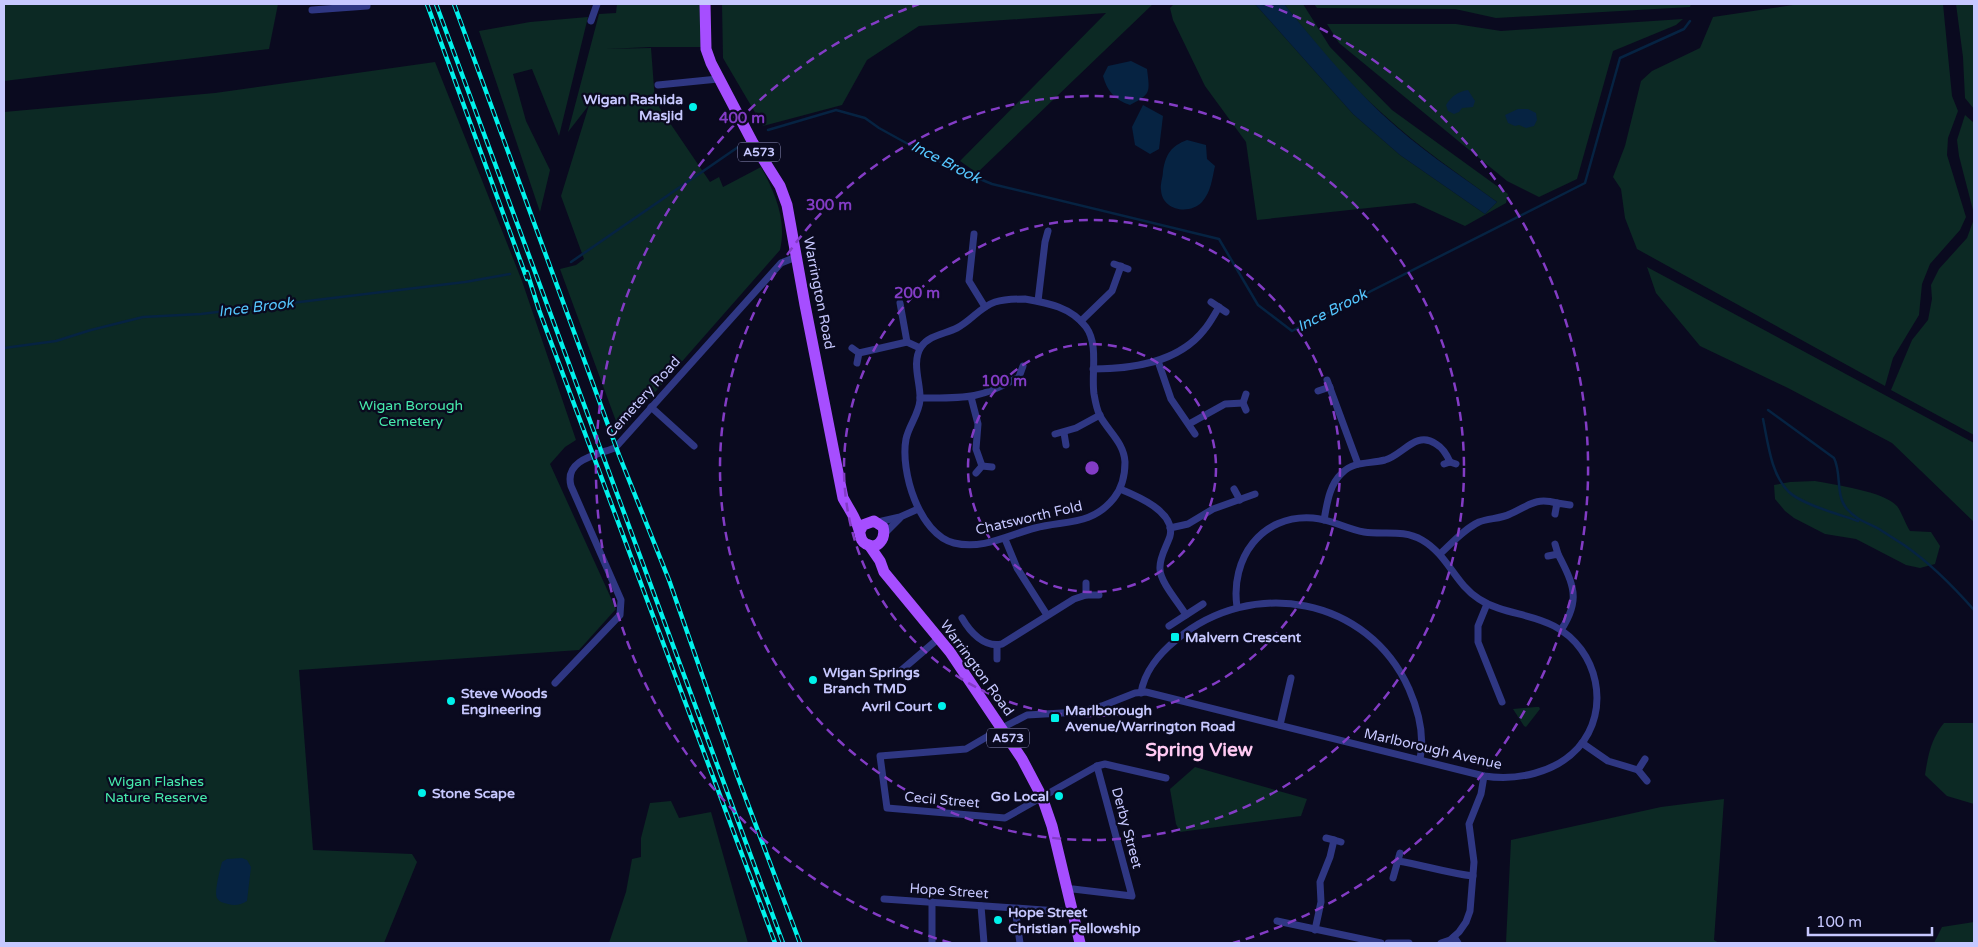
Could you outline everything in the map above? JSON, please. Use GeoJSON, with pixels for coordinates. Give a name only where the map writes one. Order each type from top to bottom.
{"type":"FeatureCollection","features":[{"type":"Feature","properties":{"kind":"main road","name":"Warrington Road"},"geometry":{"type":"LineString","coordinates":[[705,4],[706,49],[718,79],[753,143],[780,186],[787,205],[804,305],[843,498],[860,532]]}},
{"type":"Feature","properties":{"kind":"main road"},"geometry":{"type":"LineString","coordinates":[[852,513],[883,527],[880,561]]}},
{"type":"Feature","properties":{"kind":"main road"},"geometry":{"type":"LineString","coordinates":[[860,532],[863,525],[874,522]]}},
{"type":"Feature","properties":{"kind":"main road","name":"A573"},"geometry":{"type":"LineString","coordinates":[[860,532],[861,538],[869,545]]}},
{"type":"Feature","properties":{"kind":"main road"},"geometry":{"type":"LineString","coordinates":[[869,545],[876,545],[883,538]]}},
{"type":"Feature","properties":{"kind":"main road","name":"Warrington Road"},"geometry":{"type":"LineString","coordinates":[[869,545],[880,561],[884,572],[939,638],[1022,759],[1042,797],[1052,826],[1080,943]]}},
{"type":"Feature","properties":{"kind":"street"},"geometry":{"type":"LineString","coordinates":[[312,10],[368,6],[367,4]]}},
{"type":"Feature","properties":{"kind":"street"},"geometry":{"type":"LineString","coordinates":[[590,21],[597,4]]}},
{"type":"Feature","properties":{"kind":"street"},"geometry":{"type":"LineString","coordinates":[[658,85],[718,79]]}},
{"type":"Feature","properties":{"kind":"street"},"geometry":{"type":"LineString","coordinates":[[1038,301],[1041,241],[1048,231]]}},
{"type":"Feature","properties":{"kind":"street"},"geometry":{"type":"LineString","coordinates":[[974,234],[969,281],[985,307]]}},
{"type":"Feature","properties":{"kind":"street"},"geometry":{"type":"LineString","coordinates":[[964,244],[973,245]]}},
{"type":"Feature","properties":{"kind":"street","name":"Cemetery Road"},"geometry":{"type":"LineString","coordinates":[[555,684],[620,615],[622,608],[621,600],[570,482],[573,466],[615,448],[781,263],[796,257]]}},
{"type":"Feature","properties":{"kind":"street"},"geometry":{"type":"LineString","coordinates":[[852,348],[859,353],[907,342],[920,348],[933,337],[957,328],[985,307],[1006,300],[1038,301],[1062,308],[1081,321],[1112,291],[1121,266]]}},
{"type":"Feature","properties":{"kind":"street"},"geometry":{"type":"LineString","coordinates":[[1211,302],[1226,312]]}},
{"type":"Feature","properties":{"kind":"street"},"geometry":{"type":"LineString","coordinates":[[900,303],[907,342]]}},
{"type":"Feature","properties":{"kind":"street"},"geometry":{"type":"LineString","coordinates":[[1093,369],[1125,368],[1158,361],[1176,353],[1192,342],[1204,330],[1219,307]]}},
{"type":"Feature","properties":{"kind":"street","name":"Chatsworth Fold"},"geometry":{"type":"LineString","coordinates":[[920,348],[917,367],[920,398],[906,439],[905,448],[907,471],[918,509],[933,531],[941,538],[952,542],[978,544],[1005,539],[1042,526],[1088,519],[1105,508],[1120,489],[1125,463],[1123,452],[1119,442],[1100,415],[1094,394],[1091,336],[1081,321]]}},
{"type":"Feature","properties":{"kind":"street"},"geometry":{"type":"LineString","coordinates":[[857,363],[859,353]]}},
{"type":"Feature","properties":{"kind":"street"},"geometry":{"type":"LineString","coordinates":[[1158,361],[1171,399],[1195,434]]}},
{"type":"Feature","properties":{"kind":"street"},"geometry":{"type":"LineString","coordinates":[[920,398],[971,397],[990,392],[1020,379],[1023,366]]}},
{"type":"Feature","properties":{"kind":"street"},"geometry":{"type":"LineString","coordinates":[[1318,391],[1328,383],[1358,464]]}},
{"type":"Feature","properties":{"kind":"street"},"geometry":{"type":"LineString","coordinates":[[1189,424],[1225,404],[1244,406],[1246,394]]}},
{"type":"Feature","properties":{"kind":"street"},"geometry":{"type":"LineString","coordinates":[[971,397],[978,424],[976,449],[982,466]]}},
{"type":"Feature","properties":{"kind":"street"},"geometry":{"type":"LineString","coordinates":[[650,408],[694,446]]}},
{"type":"Feature","properties":{"kind":"street"},"geometry":{"type":"LineString","coordinates":[[1055,434],[1064,432],[1100,415]]}},
{"type":"Feature","properties":{"kind":"street"},"geometry":{"type":"LineString","coordinates":[[1064,432],[1066,445]]}},
{"type":"Feature","properties":{"kind":"street"},"geometry":{"type":"LineString","coordinates":[[1324,520],[1330,495],[1336,481],[1346,470],[1358,464],[1391,458],[1414,442],[1423,440],[1438,445],[1446,454],[1450,463]]}},
{"type":"Feature","properties":{"kind":"street"},"geometry":{"type":"LineString","coordinates":[[982,466],[992,467]]}},
{"type":"Feature","properties":{"kind":"street"},"geometry":{"type":"LineString","coordinates":[[976,473],[982,466]]}},
{"type":"Feature","properties":{"kind":"street"},"geometry":{"type":"LineString","coordinates":[[1120,489],[1153,505],[1166,519],[1170,528],[1170,537],[1160,562],[1160,569],[1163,579],[1186,615]]}},
{"type":"Feature","properties":{"kind":"street"},"geometry":{"type":"LineString","coordinates":[[1234,489],[1240,500]]}},
{"type":"Feature","properties":{"kind":"street"},"geometry":{"type":"LineString","coordinates":[[1170,528],[1188,524],[1213,509],[1255,494]]}},
{"type":"Feature","properties":{"kind":"street"},"geometry":{"type":"LineString","coordinates":[[1440,554],[1466,530],[1481,522],[1508,515],[1534,502],[1547,500],[1570,505]]}},
{"type":"Feature","properties":{"kind":"street"},"geometry":{"type":"LineString","coordinates":[[1555,514],[1557,503]]}},
{"type":"Feature","properties":{"kind":"street"},"geometry":{"type":"LineString","coordinates":[[874,522],[900,517],[918,509]]}},
{"type":"Feature","properties":{"kind":"street"},"geometry":{"type":"LineString","coordinates":[[883,538],[900,517]]}},
{"type":"Feature","properties":{"kind":"street","name":"Marlborough Avenue"},"geometry":{"type":"LineString","coordinates":[[1002,728],[1027,714],[1080,712],[1141,693],[1152,693],[1484,776],[1503,778],[1526,776],[1561,762],[1582,743],[1591,729],[1597,700],[1596,686],[1590,665],[1573,640],[1561,630],[1546,622],[1486,604],[1465,588],[1440,554],[1424,541],[1408,534],[1358,531],[1311,517],[1289,520],[1275,525],[1260,535],[1249,548],[1238,570],[1236,584],[1237,607]]}},
{"type":"Feature","properties":{"kind":"street"},"geometry":{"type":"LineString","coordinates":[[1005,539],[1017,568],[1047,615]]}},
{"type":"Feature","properties":{"kind":"street"},"geometry":{"type":"LineString","coordinates":[[1555,544],[1574,596],[1573,610],[1561,630]]}},
{"type":"Feature","properties":{"kind":"street"},"geometry":{"type":"LineString","coordinates":[[1548,556],[1558,554]]}},
{"type":"Feature","properties":{"kind":"street"},"geometry":{"type":"LineString","coordinates":[[1086,583],[1086,595]]}},
{"type":"Feature","properties":{"kind":"street"},"geometry":{"type":"LineString","coordinates":[[962,618],[965,630],[983,641],[996,645],[1002,644],[1074,599],[1086,595],[1099,595]]}},
{"type":"Feature","properties":{"kind":"street"},"geometry":{"type":"LineString","coordinates":[[1141,693],[1142,686],[1150,669],[1169,646],[1205,619],[1237,607],[1268,603],[1296,604],[1338,615],[1359,628],[1386,652],[1405,680],[1416,707],[1420,721],[1422,741],[1420,759]]}},
{"type":"Feature","properties":{"kind":"street"},"geometry":{"type":"LineString","coordinates":[[1169,626],[1203,604]]}},
{"type":"Feature","properties":{"kind":"street"},"geometry":{"type":"LineString","coordinates":[[1486,604],[1478,626],[1478,642],[1502,702]]}},
{"type":"Feature","properties":{"kind":"street"},"geometry":{"type":"LineString","coordinates":[[897,674],[939,638]]}},
{"type":"Feature","properties":{"kind":"street"},"geometry":{"type":"LineString","coordinates":[[996,645],[997,659]]}},
{"type":"Feature","properties":{"kind":"street"},"geometry":{"type":"LineString","coordinates":[[1280,725],[1291,678]]}},
{"type":"Feature","properties":{"kind":"street"},"geometry":{"type":"LineString","coordinates":[[1498,693],[1506,689]]}},
{"type":"Feature","properties":{"kind":"street","name":"Cecil Street"},"geometry":{"type":"LineString","coordinates":[[984,736],[966,749],[880,756],[887,808],[1005,818],[1042,797]]}},
{"type":"Feature","properties":{"kind":"street"},"geometry":{"type":"LineString","coordinates":[[1582,743],[1608,761],[1638,770],[1647,781]]}},
{"type":"Feature","properties":{"kind":"street"},"geometry":{"type":"LineString","coordinates":[[1638,770],[1645,759]]}},
{"type":"Feature","properties":{"kind":"street"},"geometry":{"type":"LineString","coordinates":[[1042,797],[1097,766],[1111,765],[1166,778]]}},
{"type":"Feature","properties":{"kind":"street","name":"Derby Street"},"geometry":{"type":"LineString","coordinates":[[1066,890],[1074,889],[1132,896],[1097,766]]}},
{"type":"Feature","properties":{"kind":"street"},"geometry":{"type":"LineString","coordinates":[[1441,943],[1456,940],[1470,911],[1473,854],[1469,824],[1479,801],[1484,776]]}},
{"type":"Feature","properties":{"kind":"street"},"geometry":{"type":"LineString","coordinates":[[1315,930],[1321,902],[1320,882],[1338,841],[1326,838]]}},
{"type":"Feature","properties":{"kind":"street"},"geometry":{"type":"LineString","coordinates":[[1393,878],[1400,853]]}},
{"type":"Feature","properties":{"kind":"street"},"geometry":{"type":"LineString","coordinates":[[1398,861],[1419,864],[1452,874],[1473,876]]}},
{"type":"Feature","properties":{"kind":"street","name":"Hope Street"},"geometry":{"type":"LineString","coordinates":[[884,899],[1072,912]]}},
{"type":"Feature","properties":{"kind":"street"},"geometry":{"type":"LineString","coordinates":[[932,902],[932,943]]}},
{"type":"Feature","properties":{"kind":"street"},"geometry":{"type":"LineString","coordinates":[[980,906],[984,943]]}},
{"type":"Feature","properties":{"kind":"street"},"geometry":{"type":"LineString","coordinates":[[1015,909],[1020,943]]}},
{"type":"Feature","properties":{"kind":"street"},"geometry":{"type":"LineString","coordinates":[[1277,921],[1381,943]]}},
{"type":"Feature","properties":{"kind":"street"},"geometry":{"type":"LineString","coordinates":[[1388,943],[1409,943]]}},
{"type":"Feature","properties":{"kind":"green space"},"geometry":{"type":"Polygon","coordinates":[[[4,4],[278,4],[269,49],[4,81],[4,4]]]}},
{"type":"Feature","properties":{"kind":"green space"},"geometry":{"type":"Polygon","coordinates":[[[617,4],[701,4],[701,47],[650,47],[606,49],[651,48],[655,101],[710,182],[719,177],[723,187],[761,167],[775,197],[782,228],[780,250],[620,432],[560,269],[576,265],[584,259],[561,196],[589,105],[568,132],[599,14],[616,13],[617,4]]]}},
{"type":"Feature","properties":{"kind":"green space"},"geometry":{"type":"Polygon","coordinates":[[[722,4],[1153,4],[977,173],[960,161],[1106,13],[919,26],[867,60],[842,105],[763,126],[723,58],[722,4]]]}},
{"type":"Feature","properties":{"kind":"green space"},"geometry":{"type":"Polygon","coordinates":[[[1174,4],[1255,4],[1353,114],[1400,155],[1485,214],[1497,202],[1453,171],[1397,127],[1370,102],[1331,62],[1284,4],[1303,4],[1330,47],[1392,110],[1508,194],[1506,203],[1465,226],[1415,203],[1257,220],[1246,142],[1205,86],[1173,20],[1170,8],[1174,4]]]}},
{"type":"Feature","properties":{"kind":"green space"},"geometry":{"type":"Polygon","coordinates":[[[1314,4],[1691,4],[1690,7],[1496,18],[1455,9],[1317,8],[1314,4]]]}},
{"type":"Feature","properties":{"kind":"green space"},"geometry":{"type":"Polygon","coordinates":[[[1800,4],[1943,4],[1952,96],[1958,111],[1948,138],[1947,155],[1966,217],[1960,230],[1930,264],[1922,284],[1919,315],[1893,358],[1885,386],[1637,249],[1625,218],[1621,189],[1613,177],[1625,146],[1641,81],[1652,71],[1700,48],[1713,17],[1800,4]]]}},
{"type":"Feature","properties":{"kind":"green space"},"geometry":{"type":"Polygon","coordinates":[[[1956,4],[1974,4],[1974,109],[1965,98],[1963,57],[1956,4]]]}},
{"type":"Feature","properties":{"kind":"green space"},"geometry":{"type":"Polygon","coordinates":[[[588,17],[559,136],[532,69],[513,74],[526,121],[550,170],[540,212],[479,31],[530,22],[588,17]]]}},
{"type":"Feature","properties":{"kind":"green space"},"geometry":{"type":"Polygon","coordinates":[[[1683,19],[1676,25],[1613,51],[1577,179],[1539,197],[1507,181],[1339,43],[1327,24],[1456,24],[1501,31],[1683,19]]]}},
{"type":"Feature","properties":{"kind":"green space"},"geometry":{"type":"Polygon","coordinates":[[[435,62],[522,281],[576,440],[565,447],[550,464],[616,609],[579,650],[299,670],[313,850],[412,854],[417,862],[384,943],[4,943],[4,112],[215,93],[435,62]]]}},
{"type":"Feature","properties":{"kind":"green space"},"geometry":{"type":"Polygon","coordinates":[[[1965,115],[1974,123],[1974,214],[1959,156],[1957,140],[1965,115]]]}},
{"type":"Feature","properties":{"kind":"green space"},"geometry":{"type":"Polygon","coordinates":[[[1974,219],[1974,435],[1891,390],[1912,340],[1928,320],[1932,299],[1931,285],[1939,269],[1967,238],[1974,219]]]}},
{"type":"Feature","properties":{"kind":"green space"},"geometry":{"type":"Polygon","coordinates":[[[1647,267],[1974,443],[1974,522],[1892,443],[1788,388],[1700,346],[1656,293],[1647,267]]]}},
{"type":"Feature","properties":{"kind":"green space"},"geometry":{"type":"Polygon","coordinates":[[[1815,481],[1858,489],[1881,496],[1890,501],[1899,508],[1910,531],[1931,532],[1940,546],[1935,564],[1920,568],[1906,565],[1856,539],[1825,534],[1794,518],[1775,499],[1774,485],[1815,481]]]}},
{"type":"Feature","properties":{"kind":"green space"},"geometry":{"type":"Polygon","coordinates":[[[1539,707],[1540,709],[1526,727],[1513,709],[1539,707]]]}},
{"type":"Feature","properties":{"kind":"green space"},"geometry":{"type":"Polygon","coordinates":[[[1944,723],[1974,723],[1974,804],[1947,796],[1925,775],[1931,748],[1936,735],[1944,723]]]}},
{"type":"Feature","properties":{"kind":"green space"},"geometry":{"type":"Polygon","coordinates":[[[1195,767],[1307,799],[1301,816],[1180,832],[1176,824],[1170,789],[1195,767]]]}},
{"type":"Feature","properties":{"kind":"green space"},"geometry":{"type":"Polygon","coordinates":[[[1724,799],[1714,940],[1719,943],[1506,943],[1511,840],[1661,807],[1724,799]]]}},
{"type":"Feature","properties":{"kind":"green space"},"geometry":{"type":"Polygon","coordinates":[[[671,801],[679,818],[711,812],[748,943],[609,943],[626,892],[632,859],[641,857],[641,838],[650,803],[671,801]]]}},
{"type":"Feature","properties":{"kind":"green space"},"geometry":{"type":"Polygon","coordinates":[[[1974,922],[1974,943],[1934,943],[1942,927],[1974,922]]]}},
{"type":"Feature","properties":{"kind":"water"},"geometry":{"type":"Polygon","coordinates":[[[1255,4],[1284,4],[1343,74],[1382,114],[1423,149],[1497,202],[1485,214],[1400,155],[1353,114],[1255,4]]]}},
{"type":"Feature","properties":{"kind":"water"},"geometry":{"type":"Polygon","coordinates":[[[1131,61],[1147,69],[1149,83],[1148,92],[1130,105],[1112,94],[1103,76],[1108,66],[1131,61]]]}},
{"type":"Feature","properties":{"kind":"water"},"geometry":{"type":"Polygon","coordinates":[[[1468,90],[1475,101],[1473,107],[1462,108],[1454,114],[1448,111],[1446,105],[1450,99],[1458,93],[1468,90]]]}},
{"type":"Feature","properties":{"kind":"water"},"geometry":{"type":"Polygon","coordinates":[[[1143,105],[1163,116],[1159,149],[1150,154],[1135,145],[1132,127],[1143,105]]]}},
{"type":"Feature","properties":{"kind":"water"},"geometry":{"type":"Polygon","coordinates":[[[1518,109],[1528,109],[1536,113],[1537,120],[1534,126],[1526,128],[1508,123],[1505,115],[1518,109]]]}},
{"type":"Feature","properties":{"kind":"water"},"geometry":{"type":"Polygon","coordinates":[[[1187,140],[1206,145],[1207,159],[1215,166],[1211,185],[1202,202],[1191,209],[1177,209],[1166,203],[1161,185],[1164,165],[1170,151],[1187,140]]]}},
{"type":"Feature","properties":{"kind":"water"},"geometry":{"type":"Polygon","coordinates":[[[242,858],[247,860],[251,867],[247,901],[230,905],[219,900],[216,895],[222,862],[227,859],[242,858]]]}},
{"type":"Feature","properties":{"kind":"waterway","name":"Ince Brook"},"geometry":{"type":"LineString","coordinates":[[768,130],[836,110],[865,118],[879,128],[946,165],[992,184],[1219,239],[1258,305],[1292,331],[1585,183],[1620,58],[1684,29],[1690,21]]}},
{"type":"Feature","properties":{"kind":"waterway","name":"Ince Brook"},"geometry":{"type":"LineString","coordinates":[[571,262],[744,143]]}},
{"type":"Feature","properties":{"kind":"waterway","name":"Ince Brook"},"geometry":{"type":"LineString","coordinates":[[4,348],[56,341],[143,317],[201,314],[465,282],[510,274]]}},
{"type":"Feature","properties":{"kind":"waterway"},"geometry":{"type":"LineString","coordinates":[[1768,410],[1834,458],[1838,471],[1841,497],[1851,513],[1879,529],[1923,559],[1974,610]]}},
{"type":"Feature","properties":{"kind":"waterway"},"geometry":{"type":"LineString","coordinates":[[1763,419],[1774,468],[1789,492],[1802,501],[1858,521]]}},
{"type":"Feature","properties":{"kind":"railway"},"geometry":{"type":"LineString","coordinates":[[427,4],[527,279]]}},
{"type":"Feature","properties":{"kind":"railway"},"geometry":{"type":"LineString","coordinates":[[436,4],[783,943]]}},
{"type":"Feature","properties":{"kind":"railway"},"geometry":{"type":"LineString","coordinates":[[454,4],[619,455],[669,580],[737,775],[800,943]]}},
{"type":"Feature","properties":{"kind":"railway"},"geometry":{"type":"LineString","coordinates":[[527,272],[539,310],[775,943]]}},
{"type":"Feature","properties":{"kind":"place","name":"Wigan Rashida Masjid"},"geometry":{"type":"Point","coordinates":[693,107]}},
{"type":"Feature","properties":{"kind":"place","name":"Malvern Crescent"},"geometry":{"type":"Point","coordinates":[1175,637]}},
{"type":"Feature","properties":{"kind":"place","name":"Wigan Springs Branch TMD"},"geometry":{"type":"Point","coordinates":[813,680]}},
{"type":"Feature","properties":{"kind":"place","name":"Steve Woods Engineering"},"geometry":{"type":"Point","coordinates":[451,701]}},
{"type":"Feature","properties":{"kind":"place","name":"Avril Court"},"geometry":{"type":"Point","coordinates":[942,706]}},
{"type":"Feature","properties":{"kind":"place","name":"Marlborough Avenue/Warrington Road"},"geometry":{"type":"Point","coordinates":[1055,718]}},
{"type":"Feature","properties":{"kind":"place","name":"Stone Scape"},"geometry":{"type":"Point","coordinates":[422,793]}},
{"type":"Feature","properties":{"kind":"place","name":"Go Local"},"geometry":{"type":"Point","coordinates":[1059,796]}},
{"type":"Feature","properties":{"kind":"place","name":"Hope Street Christian Fellowship"},"geometry":{"type":"Point","coordinates":[998,920]}},
{"type":"Feature","properties":{"kind":"district","name":"Spring View"},"geometry":{"type":"Point","coordinates":[1199,750]}},
{"type":"Feature","properties":{"kind":"park label","name":"Wigan Borough Cemetery"},"geometry":{"type":"Point","coordinates":[411,414]}},
{"type":"Feature","properties":{"kind":"park label","name":"Wigan Flashes Nature Reserve"},"geometry":{"type":"Point","coordinates":[156,790]}}]}
